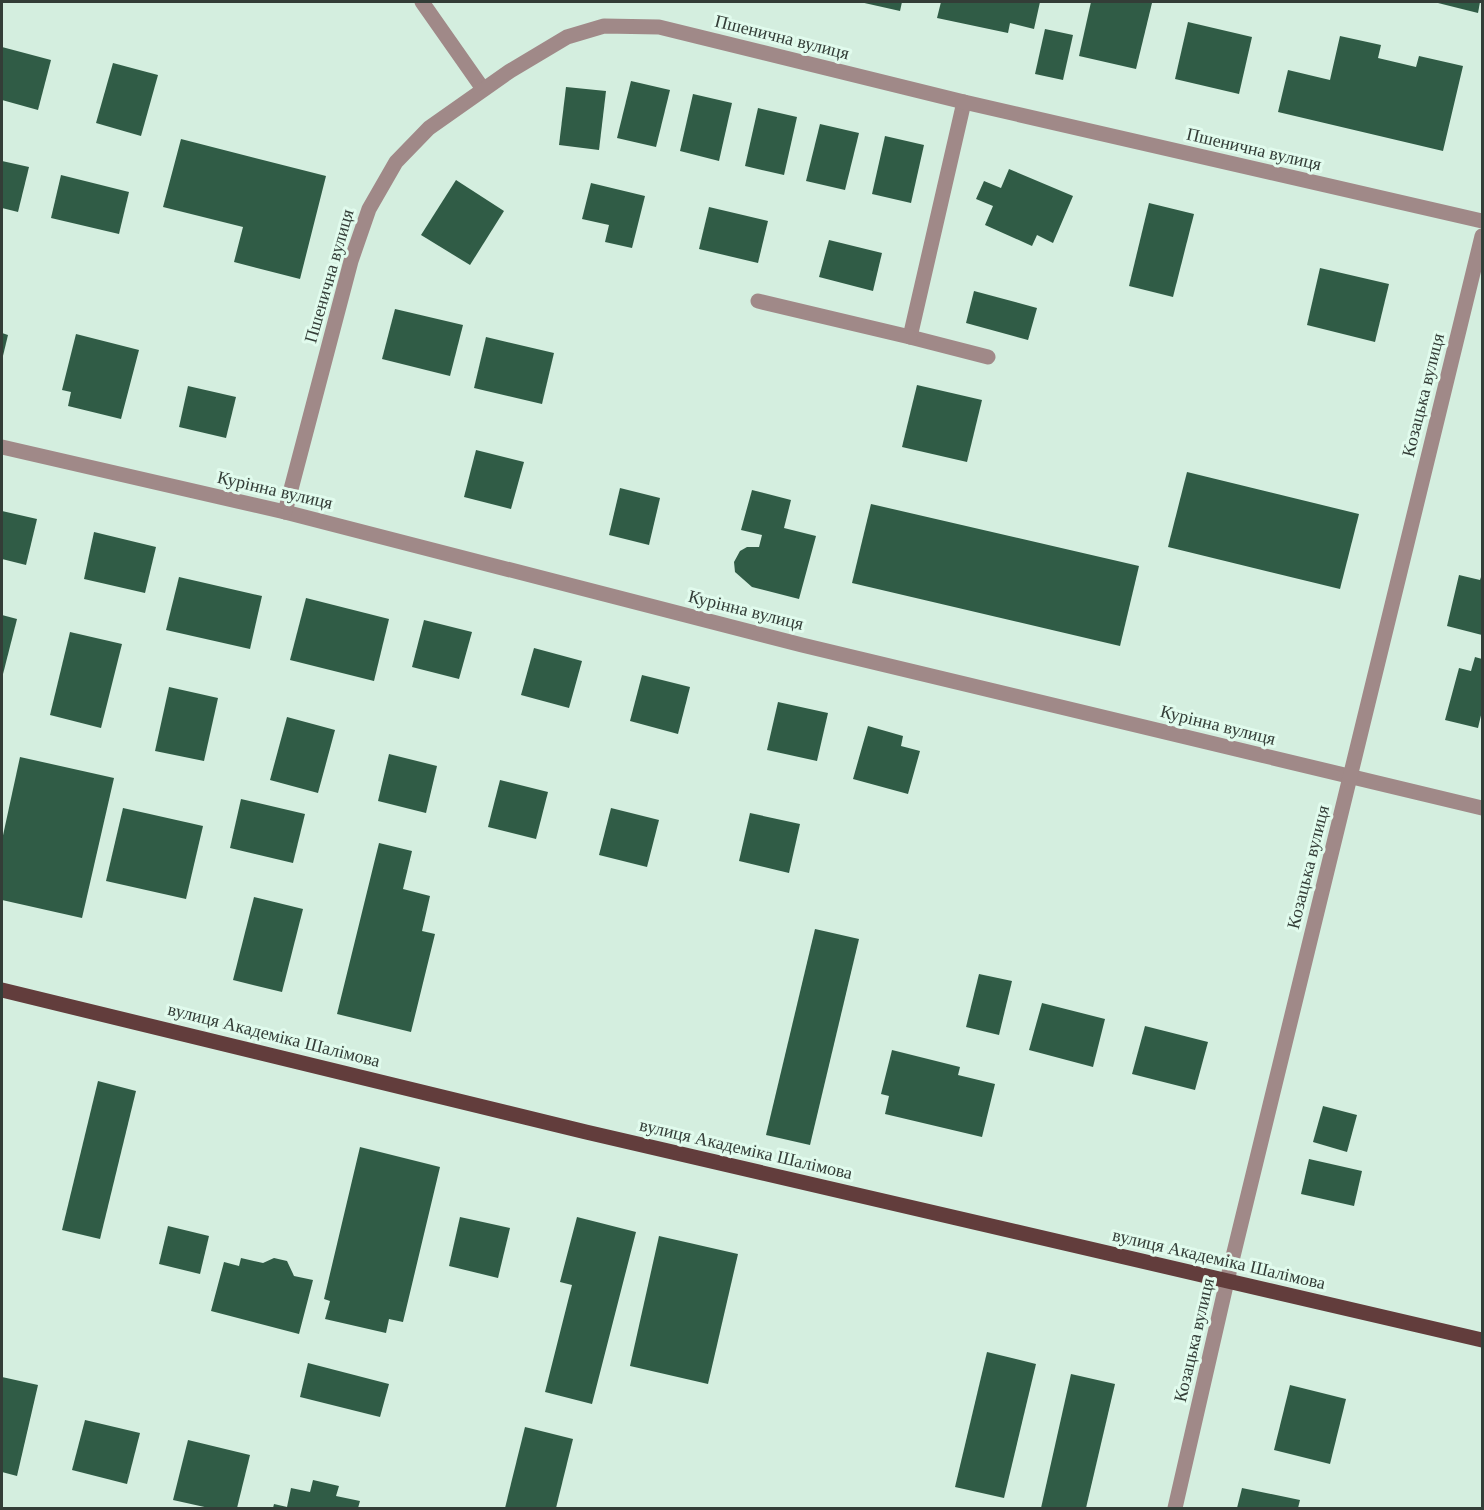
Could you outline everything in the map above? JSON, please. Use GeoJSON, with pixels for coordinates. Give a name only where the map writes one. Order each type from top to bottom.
{"type":"FeatureCollection","features":[{"type":"Feature","properties":{"kind":"main road","name":"вулиця Академіка Шалімова"},"geometry":{"type":"LineString","coordinates":[[2,990],[586,1132],[1482,1340]]}},
{"type":"Feature","properties":{"kind":"street"},"geometry":{"type":"LineString","coordinates":[[422,2],[483,89]]}},
{"type":"Feature","properties":{"kind":"street","name":"Пшенична вулиця"},"geometry":{"type":"LineString","coordinates":[[285,512],[351,261],[369,209],[396,162],[429,128],[483,89],[567,37],[604,26],[659,27],[964,102],[1482,221]]}},
{"type":"Feature","properties":{"kind":"street"},"geometry":{"type":"LineString","coordinates":[[910,338],[964,102]]}},
{"type":"Feature","properties":{"kind":"street","name":"Козацька вулиця"},"geometry":{"type":"LineString","coordinates":[[1176,1509],[1227,1281],[1482,236]]}},
{"type":"Feature","properties":{"kind":"street"},"geometry":{"type":"LineString","coordinates":[[758,301],[988,357]]}},
{"type":"Feature","properties":{"kind":"street","name":"Курінна вулиця"},"geometry":{"type":"LineString","coordinates":[[2,447],[285,512],[790,642],[1482,808]]}},
{"type":"Feature","properties":{"kind":"building"},"geometry":{"type":"Polygon","coordinates":[[[860,2],[902,2],[900,11],[860,2]]]}},
{"type":"Feature","properties":{"kind":"building"},"geometry":{"type":"Polygon","coordinates":[[[941,2],[1040,2],[1034,29],[1010,23],[1008,33],[937,18],[941,2]]]}},
{"type":"Feature","properties":{"kind":"building"},"geometry":{"type":"Polygon","coordinates":[[[1091,2],[1152,3],[1136,69],[1079,56],[1091,2]]]}},
{"type":"Feature","properties":{"kind":"building"},"geometry":{"type":"Polygon","coordinates":[[[1434,2],[1480,2],[1478,13],[1434,2]]]}},
{"type":"Feature","properties":{"kind":"building"},"geometry":{"type":"Polygon","coordinates":[[[1188,22],[1252,37],[1239,94],[1175,79],[1188,22]]]}},
{"type":"Feature","properties":{"kind":"building"},"geometry":{"type":"Polygon","coordinates":[[[1045,29],[1073,35],[1063,80],[1035,74],[1045,29]]]}},
{"type":"Feature","properties":{"kind":"building"},"geometry":{"type":"Polygon","coordinates":[[[1340,36],[1381,45],[1378,58],[1416,67],[1419,56],[1463,66],[1443,151],[1278,112],[1288,70],[1330,80],[1340,36]]]}},
{"type":"Feature","properties":{"kind":"building"},"geometry":{"type":"Polygon","coordinates":[[[2,47],[51,60],[38,110],[2,100],[2,47]]]}},
{"type":"Feature","properties":{"kind":"building"},"geometry":{"type":"Polygon","coordinates":[[[113,63],[158,75],[141,136],[96,123],[113,63]]]}},
{"type":"Feature","properties":{"kind":"building"},"geometry":{"type":"Polygon","coordinates":[[[631,81],[670,90],[656,147],[617,138],[631,81]]]}},
{"type":"Feature","properties":{"kind":"building"},"geometry":{"type":"Polygon","coordinates":[[[566,87],[606,91],[599,150],[559,145],[566,87]]]}},
{"type":"Feature","properties":{"kind":"building"},"geometry":{"type":"Polygon","coordinates":[[[693,94],[732,103],[719,161],[680,151],[693,94]]]}},
{"type":"Feature","properties":{"kind":"building"},"geometry":{"type":"Polygon","coordinates":[[[758,108],[797,117],[784,175],[745,166],[758,108]]]}},
{"type":"Feature","properties":{"kind":"building"},"geometry":{"type":"Polygon","coordinates":[[[820,124],[859,133],[845,190],[806,181],[820,124]]]}},
{"type":"Feature","properties":{"kind":"building"},"geometry":{"type":"Polygon","coordinates":[[[885,136],[924,145],[911,203],[872,194],[885,136]]]}},
{"type":"Feature","properties":{"kind":"building"},"geometry":{"type":"Polygon","coordinates":[[[181,139],[326,176],[300,279],[234,262],[243,227],[163,207],[181,139]]]}},
{"type":"Feature","properties":{"kind":"building"},"geometry":{"type":"Polygon","coordinates":[[[2,161],[29,167],[18,212],[2,208],[2,161]]]}},
{"type":"Feature","properties":{"kind":"building"},"geometry":{"type":"Polygon","coordinates":[[[1009,169],[1073,196],[1053,243],[1037,235],[1032,246],[985,225],[993,206],[976,199],[984,181],[1001,188],[1009,169]]]}},
{"type":"Feature","properties":{"kind":"building"},"geometry":{"type":"Polygon","coordinates":[[[61,175],[129,192],[119,234],[51,218],[61,175]]]}},
{"type":"Feature","properties":{"kind":"building"},"geometry":{"type":"Polygon","coordinates":[[[456,180],[504,211],[470,265],[421,235],[456,180]]]}},
{"type":"Feature","properties":{"kind":"building"},"geometry":{"type":"Polygon","coordinates":[[[591,183],[645,196],[632,248],[605,242],[609,225],[582,219],[591,183]]]}},
{"type":"Feature","properties":{"kind":"building"},"geometry":{"type":"Polygon","coordinates":[[[1149,203],[1194,214],[1173,297],[1129,286],[1149,203]]]}},
{"type":"Feature","properties":{"kind":"building"},"geometry":{"type":"Polygon","coordinates":[[[709,207],[768,221],[758,263],[699,249],[709,207]]]}},
{"type":"Feature","properties":{"kind":"building"},"geometry":{"type":"Polygon","coordinates":[[[829,240],[882,253],[873,291],[819,277],[829,240]]]}},
{"type":"Feature","properties":{"kind":"building"},"geometry":{"type":"Polygon","coordinates":[[[1320,268],[1389,284],[1375,342],[1307,325],[1320,268]]]}},
{"type":"Feature","properties":{"kind":"building"},"geometry":{"type":"Polygon","coordinates":[[[974,291],[1037,308],[1028,340],[966,323],[974,291]]]}},
{"type":"Feature","properties":{"kind":"building"},"geometry":{"type":"Polygon","coordinates":[[[395,309],[463,325],[450,376],[382,359],[395,309]]]}},
{"type":"Feature","properties":{"kind":"building"},"geometry":{"type":"Polygon","coordinates":[[[2,333],[8,335],[2,360],[2,333]]]}},
{"type":"Feature","properties":{"kind":"building"},"geometry":{"type":"Polygon","coordinates":[[[76,334],[139,350],[121,419],[68,406],[71,392],[62,390],[76,334]]]}},
{"type":"Feature","properties":{"kind":"building"},"geometry":{"type":"Polygon","coordinates":[[[486,337],[554,353],[542,404],[474,388],[486,337]]]}},
{"type":"Feature","properties":{"kind":"building"},"geometry":{"type":"Polygon","coordinates":[[[917,385],[982,400],[967,462],[902,447],[917,385]]]}},
{"type":"Feature","properties":{"kind":"building"},"geometry":{"type":"Polygon","coordinates":[[[188,386],[236,397],[226,438],[179,427],[188,386]]]}},
{"type":"Feature","properties":{"kind":"building"},"geometry":{"type":"Polygon","coordinates":[[[476,450],[524,462],[511,509],[464,497],[476,450]]]}},
{"type":"Feature","properties":{"kind":"building"},"geometry":{"type":"Polygon","coordinates":[[[1187,472],[1359,514],[1340,589],[1168,547],[1187,472]]]}},
{"type":"Feature","properties":{"kind":"building"},"geometry":{"type":"Polygon","coordinates":[[[620,488],[660,498],[649,545],[609,535],[620,488]]]}},
{"type":"Feature","properties":{"kind":"building"},"geometry":{"type":"Polygon","coordinates":[[[752,490],[791,500],[784,528],[816,536],[799,599],[752,587],[735,572],[734,562],[740,551],[747,547],[759,547],[762,535],[741,530],[752,490]]]}},
{"type":"Feature","properties":{"kind":"building"},"geometry":{"type":"Polygon","coordinates":[[[871,504],[1139,566],[1120,646],[852,583],[871,504]]]}},
{"type":"Feature","properties":{"kind":"building"},"geometry":{"type":"Polygon","coordinates":[[[2,511],[37,519],[26,565],[2,559],[2,511]]]}},
{"type":"Feature","properties":{"kind":"building"},"geometry":{"type":"Polygon","coordinates":[[[94,532],[156,547],[145,593],[84,579],[94,532]]]}},
{"type":"Feature","properties":{"kind":"building"},"geometry":{"type":"Polygon","coordinates":[[[1482,574],[1482,635],[1447,626],[1459,575],[1480,580],[1482,574]]]}},
{"type":"Feature","properties":{"kind":"building"},"geometry":{"type":"Polygon","coordinates":[[[179,577],[262,596],[250,649],[166,630],[179,577]]]}},
{"type":"Feature","properties":{"kind":"building"},"geometry":{"type":"Polygon","coordinates":[[[306,598],[389,619],[374,681],[290,660],[306,598]]]}},
{"type":"Feature","properties":{"kind":"building"},"geometry":{"type":"Polygon","coordinates":[[[2,615],[17,619],[2,678],[2,615]]]}},
{"type":"Feature","properties":{"kind":"building"},"geometry":{"type":"Polygon","coordinates":[[[424,620],[472,632],[459,679],[412,667],[424,620]]]}},
{"type":"Feature","properties":{"kind":"building"},"geometry":{"type":"Polygon","coordinates":[[[70,632],[122,644],[101,728],[50,715],[70,632]]]}},
{"type":"Feature","properties":{"kind":"building"},"geometry":{"type":"Polygon","coordinates":[[[534,648],[582,661],[569,708],[521,695],[534,648]]]}},
{"type":"Feature","properties":{"kind":"building"},"geometry":{"type":"Polygon","coordinates":[[[1475,657],[1482,659],[1482,711],[1478,728],[1445,720],[1459,668],[1471,671],[1475,657]]]}},
{"type":"Feature","properties":{"kind":"building"},"geometry":{"type":"Polygon","coordinates":[[[642,675],[690,687],[678,734],[630,721],[642,675]]]}},
{"type":"Feature","properties":{"kind":"building"},"geometry":{"type":"Polygon","coordinates":[[[169,687],[218,698],[204,761],[155,751],[169,687]]]}},
{"type":"Feature","properties":{"kind":"building"},"geometry":{"type":"Polygon","coordinates":[[[778,702],[828,713],[817,761],[767,750],[778,702]]]}},
{"type":"Feature","properties":{"kind":"building"},"geometry":{"type":"Polygon","coordinates":[[[287,717],[335,730],[318,793],[270,780],[287,717]]]}},
{"type":"Feature","properties":{"kind":"building"},"geometry":{"type":"Polygon","coordinates":[[[868,726],[903,736],[901,746],[920,751],[908,794],[853,779],[868,726]]]}},
{"type":"Feature","properties":{"kind":"building"},"geometry":{"type":"Polygon","coordinates":[[[389,754],[437,766],[426,813],[378,801],[389,754]]]}},
{"type":"Feature","properties":{"kind":"building"},"geometry":{"type":"Polygon","coordinates":[[[20,757],[114,778],[82,918],[2,900],[2,840],[20,757]]]}},
{"type":"Feature","properties":{"kind":"building"},"geometry":{"type":"Polygon","coordinates":[[[500,780],[548,792],[536,839],[488,827],[500,780]]]}},
{"type":"Feature","properties":{"kind":"building"},"geometry":{"type":"Polygon","coordinates":[[[241,799],[305,814],[293,863],[230,848],[241,799]]]}},
{"type":"Feature","properties":{"kind":"building"},"geometry":{"type":"Polygon","coordinates":[[[123,808],[203,826],[186,899],[106,881],[123,808]]]}},
{"type":"Feature","properties":{"kind":"building"},"geometry":{"type":"Polygon","coordinates":[[[611,808],[659,820],[647,867],[599,855],[611,808]]]}},
{"type":"Feature","properties":{"kind":"building"},"geometry":{"type":"Polygon","coordinates":[[[750,813],[800,824],[789,873],[739,861],[750,813]]]}},
{"type":"Feature","properties":{"kind":"building"},"geometry":{"type":"Polygon","coordinates":[[[379,843],[412,851],[403,889],[430,896],[422,931],[435,934],[411,1032],[337,1014],[379,843]]]}},
{"type":"Feature","properties":{"kind":"building"},"geometry":{"type":"Polygon","coordinates":[[[254,897],[303,909],[282,992],[233,980],[254,897]]]}},
{"type":"Feature","properties":{"kind":"building"},"geometry":{"type":"Polygon","coordinates":[[[815,929],[859,939],[810,1145],[766,1135],[815,929]]]}},
{"type":"Feature","properties":{"kind":"building"},"geometry":{"type":"Polygon","coordinates":[[[979,974],[1012,981],[999,1035],[966,1027],[979,974]]]}},
{"type":"Feature","properties":{"kind":"building"},"geometry":{"type":"Polygon","coordinates":[[[1042,1003],[1105,1019],[1093,1067],[1029,1050],[1042,1003]]]}},
{"type":"Feature","properties":{"kind":"building"},"geometry":{"type":"Polygon","coordinates":[[[1145,1026],[1208,1042],[1195,1090],[1132,1074],[1145,1026]]]}},
{"type":"Feature","properties":{"kind":"building"},"geometry":{"type":"Polygon","coordinates":[[[892,1050],[960,1067],[958,1075],[995,1084],[982,1137],[885,1114],[889,1096],[881,1094],[892,1050]]]}},
{"type":"Feature","properties":{"kind":"building"},"geometry":{"type":"Polygon","coordinates":[[[98,1081],[136,1091],[100,1239],[62,1230],[98,1081]]]}},
{"type":"Feature","properties":{"kind":"building"},"geometry":{"type":"Polygon","coordinates":[[[1323,1106],[1357,1115],[1347,1152],[1313,1142],[1323,1106]]]}},
{"type":"Feature","properties":{"kind":"building"},"geometry":{"type":"Polygon","coordinates":[[[360,1147],[440,1167],[403,1322],[389,1319],[386,1333],[325,1319],[330,1301],[324,1299],[360,1147]]]}},
{"type":"Feature","properties":{"kind":"building"},"geometry":{"type":"Polygon","coordinates":[[[1309,1159],[1362,1171],[1354,1206],[1301,1194],[1309,1159]]]}},
{"type":"Feature","properties":{"kind":"building"},"geometry":{"type":"Polygon","coordinates":[[[460,1217],[510,1228],[498,1278],[449,1266],[460,1217]]]}},
{"type":"Feature","properties":{"kind":"building"},"geometry":{"type":"Polygon","coordinates":[[[577,1217],[636,1232],[592,1404],[545,1392],[572,1285],[560,1282],[577,1217]]]}},
{"type":"Feature","properties":{"kind":"building"},"geometry":{"type":"Polygon","coordinates":[[[168,1226],[209,1236],[200,1274],[159,1264],[168,1226]]]}},
{"type":"Feature","properties":{"kind":"building"},"geometry":{"type":"Polygon","coordinates":[[[659,1236],[738,1254],[708,1384],[630,1366],[659,1236]]]}},
{"type":"Feature","properties":{"kind":"building"},"geometry":{"type":"Polygon","coordinates":[[[241,1258],[263,1263],[274,1258],[287,1261],[294,1276],[313,1280],[299,1334],[211,1311],[224,1262],[239,1266],[241,1258]]]}},
{"type":"Feature","properties":{"kind":"building"},"geometry":{"type":"Polygon","coordinates":[[[987,1352],[1036,1364],[1004,1498],[955,1487],[987,1352]]]}},
{"type":"Feature","properties":{"kind":"building"},"geometry":{"type":"Polygon","coordinates":[[[308,1363],[389,1384],[380,1417],[300,1397],[308,1363]]]}},
{"type":"Feature","properties":{"kind":"building"},"geometry":{"type":"Polygon","coordinates":[[[1071,1374],[1115,1384],[1086,1508],[1041,1508],[1071,1374]]]}},
{"type":"Feature","properties":{"kind":"building"},"geometry":{"type":"Polygon","coordinates":[[[2,1377],[38,1385],[17,1476],[2,1472],[2,1377]]]}},
{"type":"Feature","properties":{"kind":"building"},"geometry":{"type":"Polygon","coordinates":[[[1290,1385],[1346,1399],[1330,1464],[1274,1450],[1290,1385]]]}},
{"type":"Feature","properties":{"kind":"building"},"geometry":{"type":"Polygon","coordinates":[[[85,1420],[140,1433],[127,1484],[72,1470],[85,1420]]]}},
{"type":"Feature","properties":{"kind":"building"},"geometry":{"type":"Polygon","coordinates":[[[525,1427],[573,1439],[556,1508],[505,1508],[525,1427]]]}},
{"type":"Feature","properties":{"kind":"building"},"geometry":{"type":"Polygon","coordinates":[[[188,1440],[250,1455],[237,1508],[209,1508],[173,1500],[188,1440]]]}},
{"type":"Feature","properties":{"kind":"building"},"geometry":{"type":"Polygon","coordinates":[[[313,1480],[339,1486],[336,1496],[360,1501],[358,1508],[273,1508],[274,1504],[287,1507],[291,1488],[310,1492],[313,1480]]]}},
{"type":"Feature","properties":{"kind":"building"},"geometry":{"type":"Polygon","coordinates":[[[1242,1488],[1300,1500],[1298,1508],[1237,1508],[1242,1488]]]}}]}
